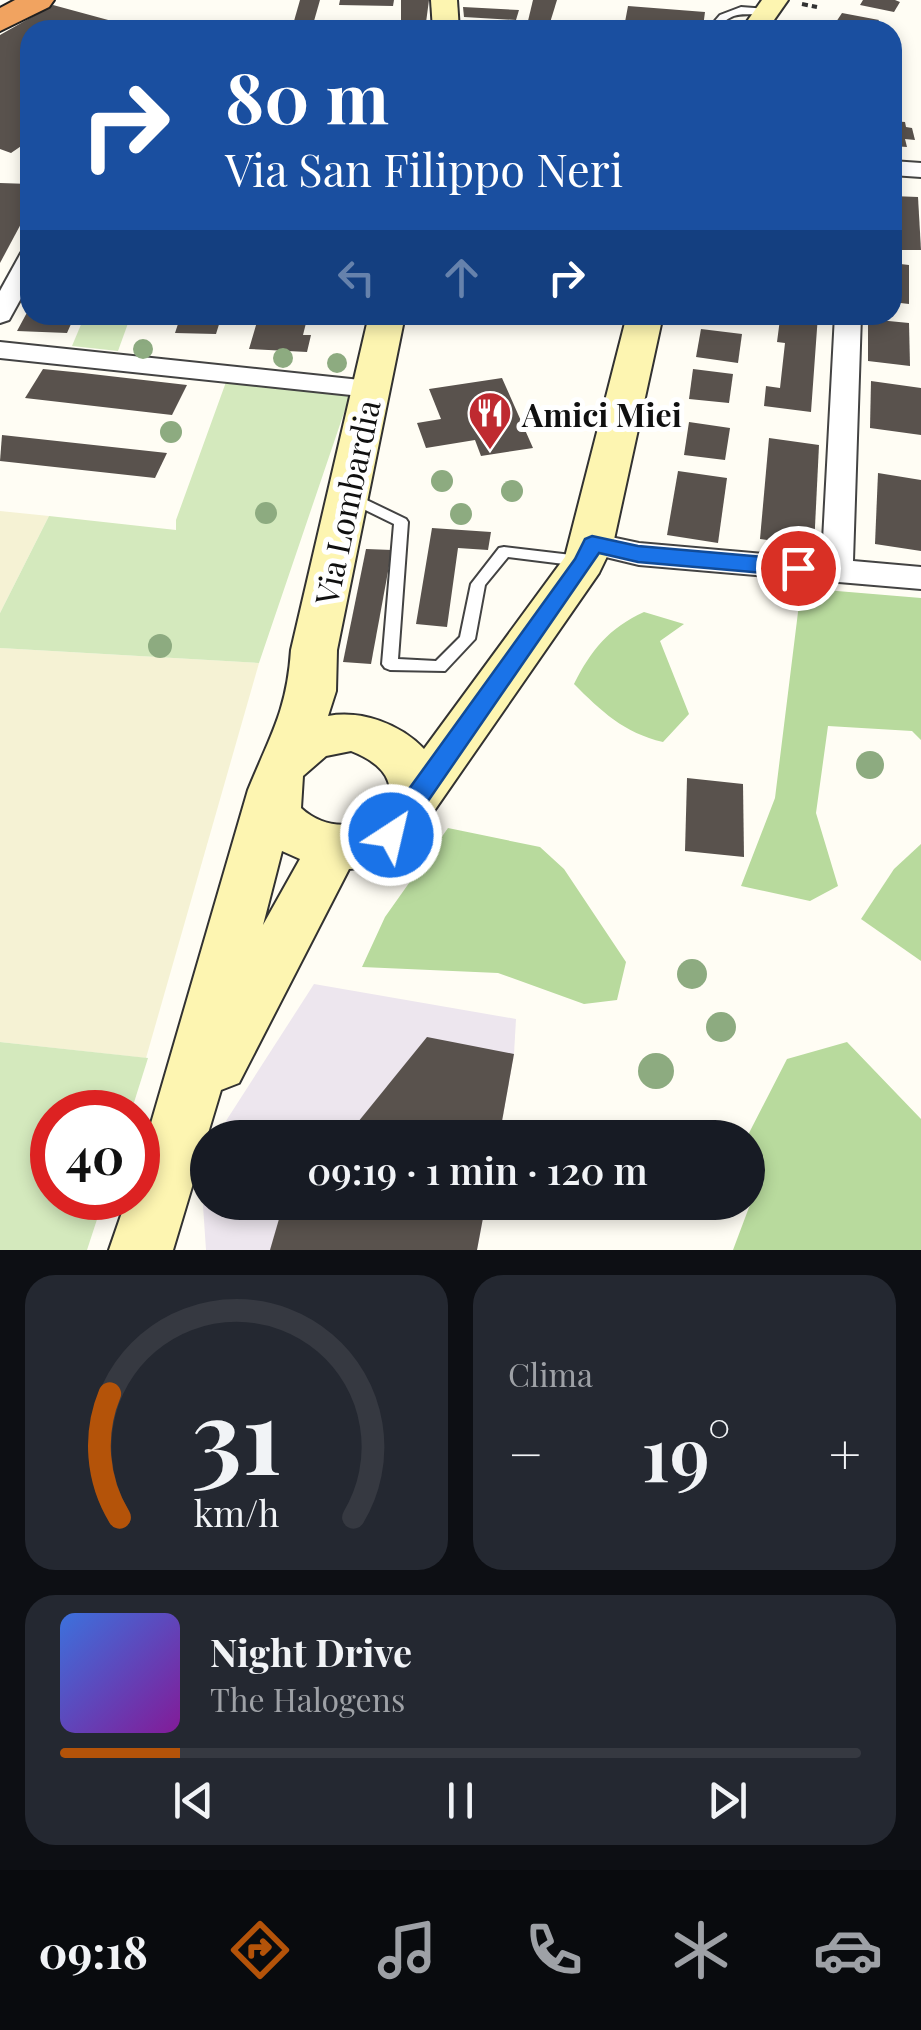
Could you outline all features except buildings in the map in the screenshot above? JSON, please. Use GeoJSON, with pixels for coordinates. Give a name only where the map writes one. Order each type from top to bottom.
{"type":"FeatureCollection","features":[{"type":"Feature","properties":{"kind":"highway"},"geometry":{"type":"LineString","coordinates":[[0,20],[38,0]]}},
{"type":"Feature","properties":{"kind":"street"},"geometry":{"type":"LineString","coordinates":[[0,315],[20,277]]}},
{"type":"Feature","properties":{"kind":"street","name":"Via Lombardia"},"geometry":{"type":"LineString","coordinates":[[141,1250],[179,1136],[282,772],[312,691],[314,650],[384,325]]}},
{"type":"Feature","properties":{"kind":"street"},"geometry":{"type":"LineString","coordinates":[[472,716],[434,736],[328,734],[282,772],[275,809],[289,830],[309,843],[332,850],[360,848],[391,835],[408,817],[472,716],[588,553],[643,325]]}},
{"type":"Feature","properties":{"kind":"street"},"geometry":{"type":"LineString","coordinates":[[837,572],[848,325]]}},
{"type":"Feature","properties":{"kind":"street"},"geometry":{"type":"LineString","coordinates":[[0,350],[370,389]]}},
{"type":"Feature","properties":{"kind":"street"},"geometry":{"type":"LineString","coordinates":[[588,553],[921,578]]}},
{"type":"Feature","properties":{"kind":"street"},"geometry":{"type":"LineString","coordinates":[[312,691],[332,716],[407,756],[417,775],[418,796]]}},
{"type":"Feature","properties":{"kind":"street","name":"Via Lombardia"},"geometry":{"type":"LineString","coordinates":[[179,1136],[332,850]]}},
{"type":"Feature","properties":{"kind":"lane"},"geometry":{"type":"LineString","coordinates":[[718,20],[724,12],[739,8],[765,14]]}},
{"type":"Feature","properties":{"kind":"lane"},"geometry":{"type":"LineString","coordinates":[[348,496],[400,522],[390,664],[440,667],[467,639],[478,584],[504,552],[588,553]]}},
{"type":"Feature","properties":{"kind":"shaded area"},"geometry":{"type":"Polygon","coordinates":[[[0,511],[49,516],[0,613],[0,511]]]}},
{"type":"Feature","properties":{"kind":"shaded area"},"geometry":{"type":"Polygon","coordinates":[[[0,648],[259,663],[146,1058],[0,1042],[0,648]]]}},
{"type":"Feature","properties":{"kind":"shaded area"},"geometry":{"type":"Polygon","coordinates":[[[314,984],[516,1019],[502,1120],[227,1120],[314,984]]]}},
{"type":"Feature","properties":{"kind":"shaded area"},"geometry":{"type":"Polygon","coordinates":[[[204,1220],[483,1220],[477,1250],[206,1250],[204,1220]]]}},
{"type":"Feature","properties":{"kind":"green space"},"geometry":{"type":"Polygon","coordinates":[[[81,325],[127,325],[118,351],[72,346],[81,325]]]}},
{"type":"Feature","properties":{"kind":"green space"},"geometry":{"type":"Polygon","coordinates":[[[226,382],[350,395],[259,663],[0,648],[0,613],[49,516],[176,530],[176,520],[226,382]]]}},
{"type":"Feature","properties":{"kind":"green space"},"geometry":{"type":"Polygon","coordinates":[[[801,588],[921,598],[921,740],[912,731],[828,726],[816,813],[838,886],[810,901],[741,886],[775,798],[801,588]]]}},
{"type":"Feature","properties":{"kind":"green space"},"geometry":{"type":"Polygon","coordinates":[[[644,612],[684,624],[660,641],[689,714],[663,742],[625,727],[574,684],[602,641],[644,612]]]}},
{"type":"Feature","properties":{"kind":"green space"},"geometry":{"type":"Polygon","coordinates":[[[448,828],[540,847],[564,869],[626,962],[617,1000],[584,1004],[498,973],[362,967],[385,917],[448,828]]]}},
{"type":"Feature","properties":{"kind":"green space"},"geometry":{"type":"Polygon","coordinates":[[[921,844],[921,961],[861,919],[894,869],[921,844]]]}},
{"type":"Feature","properties":{"kind":"green space"},"geometry":{"type":"Polygon","coordinates":[[[0,1042],[148,1058],[138,1090],[30,1090],[30,1220],[97,1220],[87,1250],[0,1250],[0,1042]]]}},
{"type":"Feature","properties":{"kind":"green space"},"geometry":{"type":"Polygon","coordinates":[[[847,1042],[921,1119],[921,1250],[733,1250],[744,1220],[765,1220],[765,1120],[756,1120],[787,1059],[847,1042]]]}},
{"type":"Feature","properties":{"kind":"place","name":"Amici Miei"},"geometry":{"type":"Point","coordinates":[490,451]}},
{"type":"Feature","properties":{"kind":"route"},"geometry":{"type":"LineString","coordinates":[[391,835],[408,817],[418,796],[584,562],[592,544],[638,554],[798,568]]}}]}
